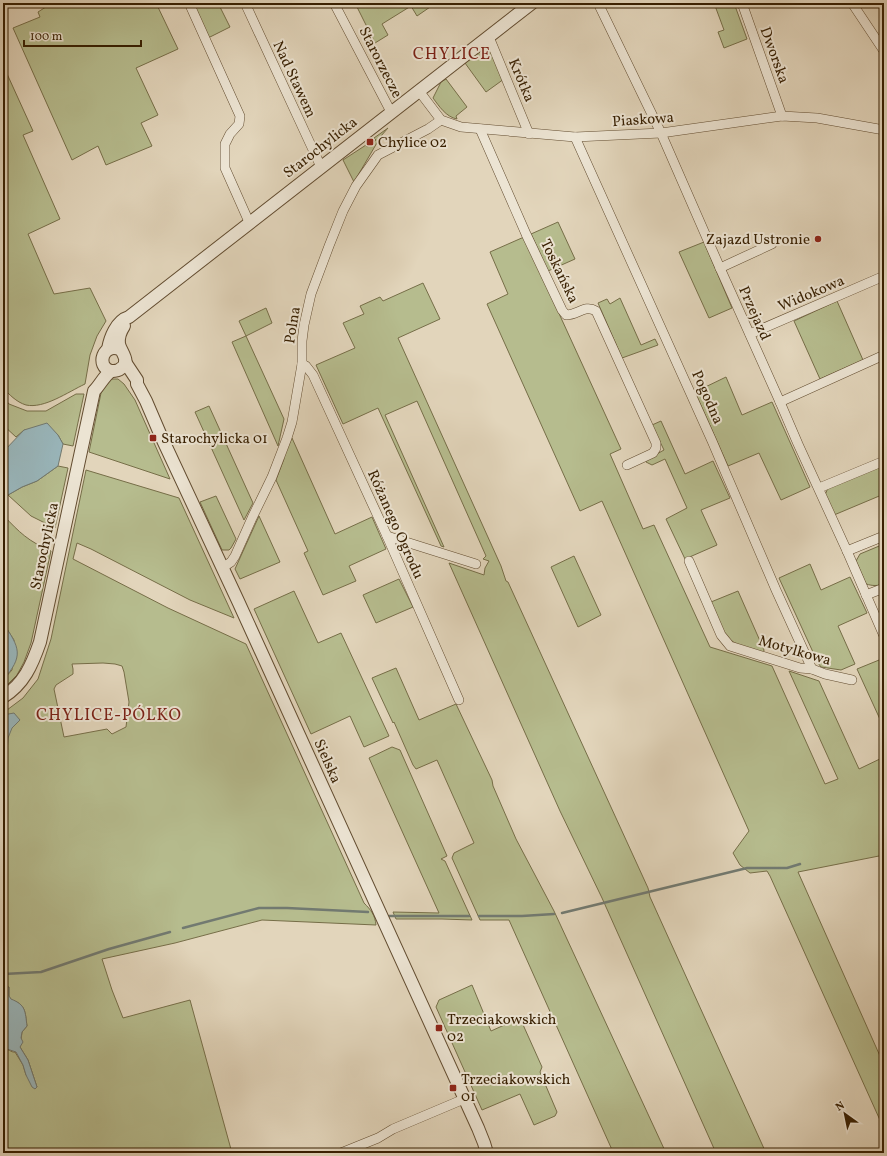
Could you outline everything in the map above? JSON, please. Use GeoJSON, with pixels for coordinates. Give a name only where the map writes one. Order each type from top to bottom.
{"type":"FeatureCollection","features":[{"type":"Feature","properties":{"kind":"street"},"geometry":{"type":"LineString","coordinates":[[189,3],[240,116],[239,124],[230,134],[225,144],[226,168],[249,222]]}},
{"type":"Feature","properties":{"kind":"street","name":"Nad Stawem"},"geometry":{"type":"LineString","coordinates":[[245,3],[321,167]]}},
{"type":"Feature","properties":{"kind":"street","name":"Starorzecze"},"geometry":{"type":"LineString","coordinates":[[334,3],[391,112]]}},
{"type":"Feature","properties":{"kind":"street","name":"Starochylicka"},"geometry":{"type":"LineString","coordinates":[[110,368],[103,356],[108,349],[115,330],[120,322],[129,317],[532,3]]}},
{"type":"Feature","properties":{"kind":"street","name":"Przejazd"},"geometry":{"type":"LineString","coordinates":[[598,3],[661,133],[884,636]]}},
{"type":"Feature","properties":{"kind":"street","name":"Dworska"},"geometry":{"type":"LineString","coordinates":[[742,3],[782,116]]}},
{"type":"Feature","properties":{"kind":"street"},"geometry":{"type":"LineString","coordinates":[[852,3],[884,51]]}},
{"type":"Feature","properties":{"kind":"street","name":"Krótka"},"geometry":{"type":"LineString","coordinates":[[489,37],[529,134]]}},
{"type":"Feature","properties":{"kind":"street"},"geometry":{"type":"LineString","coordinates":[[419,91],[441,120]]}},
{"type":"Feature","properties":{"kind":"street","name":"Piaskowa"},"geometry":{"type":"LineString","coordinates":[[441,120],[456,126],[529,134],[575,137],[661,133],[782,116],[817,118],[884,130]]}},
{"type":"Feature","properties":{"kind":"street","name":"Polna"},"geometry":{"type":"LineString","coordinates":[[222,568],[231,562],[235,556],[272,477],[287,438],[292,422],[302,364],[304,325],[311,294],[341,217],[356,186],[378,155],[428,129],[441,120]]}},
{"type":"Feature","properties":{"kind":"street","name":"Toskańska"},"geometry":{"type":"LineString","coordinates":[[480,129],[526,234],[562,310],[566,315],[571,315],[587,308],[592,308],[596,311],[656,443],[656,448],[653,453],[627,465]]}},
{"type":"Feature","properties":{"kind":"street","name":"Pogodna"},"geometry":{"type":"LineString","coordinates":[[575,137],[709,434],[776,590],[812,669]]}},
{"type":"Feature","properties":{"kind":"street"},"geometry":{"type":"LineString","coordinates":[[720,268],[772,244]]}},
{"type":"Feature","properties":{"kind":"street","name":"Widokowa"},"geometry":{"type":"LineString","coordinates":[[750,334],[884,276]]}},
{"type":"Feature","properties":{"kind":"street","name":"Starochylicka"},"geometry":{"type":"LineString","coordinates":[[3,697],[19,684],[27,673],[40,642],[94,391],[92,387],[93,379],[99,367],[121,368],[125,362],[124,354],[119,343],[120,331],[129,317]]}},
{"type":"Feature","properties":{"kind":"street"},"geometry":{"type":"LineString","coordinates":[[108,349],[116,348],[121,350]]}},
{"type":"Feature","properties":{"kind":"street"},"geometry":{"type":"LineString","coordinates":[[780,402],[884,356]]}},
{"type":"Feature","properties":{"kind":"street","name":"Sielska"},"geometry":{"type":"LineString","coordinates":[[125,362],[136,378],[137,384],[464,1099],[487,1153]]}},
{"type":"Feature","properties":{"kind":"street","name":"Różanego Ogrodu"},"geometry":{"type":"LineString","coordinates":[[302,364],[306,366],[313,375],[387,536],[459,700]]}},
{"type":"Feature","properties":{"kind":"street","name":"Sielska"},"geometry":{"type":"LineString","coordinates":[[110,368],[120,372],[133,383],[137,384]]}},
{"type":"Feature","properties":{"kind":"street"},"geometry":{"type":"LineString","coordinates":[[819,488],[884,461]]}},
{"type":"Feature","properties":{"kind":"street"},"geometry":{"type":"LineString","coordinates":[[387,536],[476,564]]}},
{"type":"Feature","properties":{"kind":"street"},"geometry":{"type":"LineString","coordinates":[[847,551],[884,536]]}},
{"type":"Feature","properties":{"kind":"street","name":"Motylkowa"},"geometry":{"type":"LineString","coordinates":[[689,561],[721,635],[730,646],[800,668],[812,669],[825,674],[852,680]]}},
{"type":"Feature","properties":{"kind":"street"},"geometry":{"type":"LineString","coordinates":[[866,595],[884,588]]}},
{"type":"Feature","properties":{"kind":"street"},"geometry":{"type":"LineString","coordinates":[[341,1153],[464,1099]]}},
{"type":"Feature","properties":{"kind":"green space"},"geometry":{"type":"Polygon","coordinates":[[[52,3],[156,3],[178,49],[136,68],[158,115],[141,123],[152,146],[106,165],[98,146],[72,160],[13,28],[40,17],[38,12],[52,3]]]}},
{"type":"Feature","properties":{"kind":"green space"},"geometry":{"type":"Polygon","coordinates":[[[193,3],[218,3],[230,27],[208,38],[193,3]]]}},
{"type":"Feature","properties":{"kind":"green space"},"geometry":{"type":"Polygon","coordinates":[[[355,3],[432,3],[433,5],[417,16],[411,6],[382,24],[388,35],[375,43],[355,3]]]}},
{"type":"Feature","properties":{"kind":"green space"},"geometry":{"type":"Polygon","coordinates":[[[714,3],[734,3],[747,39],[724,48],[718,32],[724,30],[714,3]]]}},
{"type":"Feature","properties":{"kind":"green space"},"geometry":{"type":"Polygon","coordinates":[[[488,46],[504,79],[486,92],[465,63],[488,46]]]}},
{"type":"Feature","properties":{"kind":"green space"},"geometry":{"type":"Polygon","coordinates":[[[3,65],[33,131],[23,135],[60,219],[28,234],[54,294],[90,288],[106,321],[97,336],[90,355],[85,384],[56,399],[33,406],[19,402],[3,388],[3,65]]]}},
{"type":"Feature","properties":{"kind":"green space"},"geometry":{"type":"Polygon","coordinates":[[[446,79],[467,107],[456,116],[457,119],[446,114],[433,98],[441,82],[446,79]]]}},
{"type":"Feature","properties":{"kind":"green space"},"geometry":{"type":"Polygon","coordinates":[[[388,128],[381,136],[354,182],[343,160],[366,145],[367,147],[376,140],[374,138],[388,128]]]}},
{"type":"Feature","properties":{"kind":"green space"},"geometry":{"type":"Polygon","coordinates":[[[558,222],[575,259],[548,271],[531,234],[558,222]]]}},
{"type":"Feature","properties":{"kind":"green space"},"geometry":{"type":"Polygon","coordinates":[[[524,237],[621,449],[610,454],[643,529],[654,525],[710,647],[772,666],[825,784],[838,779],[789,671],[819,681],[859,769],[884,757],[884,855],[798,872],[884,1065],[884,1129],[770,876],[767,871],[750,873],[740,865],[733,853],[749,831],[602,501],[580,511],[487,304],[508,294],[490,252],[524,237]]]}},
{"type":"Feature","properties":{"kind":"green space"},"geometry":{"type":"Polygon","coordinates":[[[704,242],[732,308],[709,318],[679,252],[704,242]]]}},
{"type":"Feature","properties":{"kind":"green space"},"geometry":{"type":"Polygon","coordinates":[[[423,283],[440,319],[398,338],[501,566],[506,581],[508,582],[648,888],[650,897],[766,1153],[716,1153],[602,898],[560,811],[449,563],[484,575],[485,568],[489,561],[483,559],[486,556],[417,401],[385,415],[444,547],[441,546],[378,408],[343,424],[316,365],[355,348],[343,323],[364,314],[360,306],[380,297],[383,301],[423,283]]]}},
{"type":"Feature","properties":{"kind":"green space"},"geometry":{"type":"Polygon","coordinates":[[[620,298],[641,345],[655,339],[658,345],[622,358],[598,303],[607,299],[610,304],[620,298]]]}},
{"type":"Feature","properties":{"kind":"green space"},"geometry":{"type":"Polygon","coordinates":[[[837,301],[863,360],[820,379],[794,321],[837,301]]]}},
{"type":"Feature","properties":{"kind":"green space"},"geometry":{"type":"Polygon","coordinates":[[[266,308],[272,323],[246,336],[239,321],[266,308]]]}},
{"type":"Feature","properties":{"kind":"green space"},"geometry":{"type":"Polygon","coordinates":[[[246,336],[284,419],[278,446],[232,342],[246,336]]]}},
{"type":"Feature","properties":{"kind":"green space"},"geometry":{"type":"Polygon","coordinates":[[[726,377],[742,415],[772,402],[810,487],[781,500],[759,453],[728,466],[695,392],[726,377]]]}},
{"type":"Feature","properties":{"kind":"green space"},"geometry":{"type":"Polygon","coordinates":[[[112,379],[118,379],[124,384],[135,400],[170,479],[89,452],[101,393],[107,382],[112,379]]]}},
{"type":"Feature","properties":{"kind":"green space"},"geometry":{"type":"Polygon","coordinates":[[[76,394],[84,394],[73,446],[63,444],[58,435],[24,430],[16,437],[3,425],[3,397],[9,404],[27,411],[46,411],[76,394]]]}},
{"type":"Feature","properties":{"kind":"green space"},"geometry":{"type":"Polygon","coordinates":[[[209,406],[253,503],[244,520],[195,412],[209,406]]]}},
{"type":"Feature","properties":{"kind":"green space"},"geometry":{"type":"Polygon","coordinates":[[[661,421],[685,474],[713,461],[730,498],[701,510],[717,545],[685,559],[666,519],[687,508],[665,459],[652,465],[646,462],[646,460],[664,450],[652,425],[661,421]]]}},
{"type":"Feature","properties":{"kind":"green space"},"geometry":{"type":"Polygon","coordinates":[[[292,438],[335,534],[372,517],[386,549],[349,566],[356,581],[323,595],[304,553],[308,551],[276,480],[284,459],[283,456],[292,438]]]}},
{"type":"Feature","properties":{"kind":"green space"},"geometry":{"type":"Polygon","coordinates":[[[884,465],[884,494],[834,515],[825,495],[828,488],[884,465]]]}},
{"type":"Feature","properties":{"kind":"green space"},"geometry":{"type":"Polygon","coordinates":[[[58,466],[68,468],[55,528],[31,516],[8,495],[37,481],[58,466]]]}},
{"type":"Feature","properties":{"kind":"green space"},"geometry":{"type":"Polygon","coordinates":[[[86,470],[179,498],[234,618],[190,600],[77,543],[73,559],[168,608],[246,644],[364,903],[374,915],[376,925],[262,920],[175,943],[102,959],[123,1018],[190,1000],[232,1153],[3,1153],[3,1051],[8,1050],[15,1052],[23,1065],[26,1075],[37,1087],[28,1060],[20,1047],[22,1032],[27,1026],[24,1009],[20,1004],[11,1000],[9,996],[9,987],[3,988],[3,713],[23,698],[38,679],[51,639],[86,470]],[[72,664],[73,674],[56,685],[54,689],[64,737],[107,729],[112,734],[126,727],[129,702],[124,672],[122,666],[115,664],[72,664]]]}},
{"type":"Feature","properties":{"kind":"green space"},"geometry":{"type":"Polygon","coordinates":[[[216,496],[236,539],[229,550],[222,550],[200,502],[216,496]]]}},
{"type":"Feature","properties":{"kind":"green space"},"geometry":{"type":"Polygon","coordinates":[[[3,515],[25,536],[36,544],[51,551],[31,643],[24,662],[17,675],[3,689],[3,680],[12,670],[14,640],[3,623],[3,515]]]}},
{"type":"Feature","properties":{"kind":"green space"},"geometry":{"type":"Polygon","coordinates":[[[259,516],[280,562],[240,579],[235,569],[259,516]]]}},
{"type":"Feature","properties":{"kind":"green space"},"geometry":{"type":"Polygon","coordinates":[[[884,544],[884,584],[875,586],[866,584],[856,561],[860,554],[884,544]]]}},
{"type":"Feature","properties":{"kind":"green space"},"geometry":{"type":"Polygon","coordinates":[[[574,556],[601,615],[578,627],[551,567],[574,556]]]}},
{"type":"Feature","properties":{"kind":"green space"},"geometry":{"type":"Polygon","coordinates":[[[810,564],[821,590],[850,577],[867,613],[838,626],[855,664],[841,670],[821,667],[818,663],[779,578],[810,564]]]}},
{"type":"Feature","properties":{"kind":"green space"},"geometry":{"type":"Polygon","coordinates":[[[399,579],[413,607],[376,623],[363,595],[399,579]]]}},
{"type":"Feature","properties":{"kind":"green space"},"geometry":{"type":"Polygon","coordinates":[[[294,591],[318,643],[341,633],[389,736],[364,747],[350,716],[311,734],[254,609],[294,591]]]}},
{"type":"Feature","properties":{"kind":"green space"},"geometry":{"type":"Polygon","coordinates":[[[738,591],[764,650],[763,654],[740,646],[730,640],[726,636],[718,621],[711,602],[738,591]]]}},
{"type":"Feature","properties":{"kind":"green space"},"geometry":{"type":"Polygon","coordinates":[[[884,658],[884,728],[857,669],[884,658]]]}},
{"type":"Feature","properties":{"kind":"green space"},"geometry":{"type":"Polygon","coordinates":[[[396,668],[419,720],[456,704],[492,780],[493,786],[516,839],[554,911],[666,1153],[612,1153],[613,1152],[509,920],[480,920],[452,858],[454,853],[474,843],[437,760],[416,769],[372,678],[396,668]]]}},
{"type":"Feature","properties":{"kind":"green space"},"geometry":{"type":"Polygon","coordinates":[[[392,747],[400,750],[447,856],[441,859],[445,861],[472,920],[396,919],[393,912],[439,913],[369,758],[392,747]]]}},
{"type":"Feature","properties":{"kind":"green space"},"geometry":{"type":"Polygon","coordinates":[[[472,985],[491,1031],[520,1018],[542,1067],[540,1072],[557,1112],[555,1116],[534,1125],[520,1094],[482,1110],[436,1007],[439,1000],[472,985]]]}},
{"type":"Feature","properties":{"kind":"water"},"geometry":{"type":"Polygon","coordinates":[[[47,423],[58,435],[63,444],[58,466],[37,481],[22,487],[8,495],[3,500],[3,452],[24,430],[47,423]]]}},
{"type":"Feature","properties":{"kind":"water"},"geometry":{"type":"Polygon","coordinates":[[[3,623],[16,646],[17,658],[10,672],[3,680],[3,623]]]}},
{"type":"Feature","properties":{"kind":"water"},"geometry":{"type":"Polygon","coordinates":[[[14,713],[20,720],[12,728],[8,738],[7,753],[3,771],[3,715],[14,713]]]}},
{"type":"Feature","properties":{"kind":"water"},"geometry":{"type":"Polygon","coordinates":[[[9,987],[9,996],[22,1006],[25,1012],[27,1026],[22,1032],[21,1038],[23,1042],[20,1047],[28,1060],[37,1087],[35,1089],[32,1087],[16,1052],[7,1049],[3,1051],[3,988],[9,987]]]}},
{"type":"Feature","properties":{"kind":"waterway"},"geometry":{"type":"LineString","coordinates":[[562,913],[747,868],[787,868],[800,864]]}},
{"type":"Feature","properties":{"kind":"waterway"},"geometry":{"type":"LineString","coordinates":[[183,928],[259,908],[368,912]]}},
{"type":"Feature","properties":{"kind":"waterway"},"geometry":{"type":"LineString","coordinates":[[479,916],[554,914]]}},
{"type":"Feature","properties":{"kind":"waterway"},"geometry":{"type":"LineString","coordinates":[[389,916],[469,916]]}},
{"type":"Feature","properties":{"kind":"waterway"},"geometry":{"type":"LineString","coordinates":[[3,973],[41,972],[109,949],[170,932]]}},
{"type":"Feature","properties":{"kind":"place","name":"Chylice 02"},"geometry":{"type":"Point","coordinates":[370,142]}},
{"type":"Feature","properties":{"kind":"place","name":"Zajazd Ustronie"},"geometry":{"type":"Point","coordinates":[818,239]}},
{"type":"Feature","properties":{"kind":"place","name":"Starochylicka 01"},"geometry":{"type":"Point","coordinates":[153,438]}},
{"type":"Feature","properties":{"kind":"place","name":"Trzeciakowskich 02"},"geometry":{"type":"Point","coordinates":[439,1028]}},
{"type":"Feature","properties":{"kind":"place","name":"Trzeciakowskich 01"},"geometry":{"type":"Point","coordinates":[453,1088]}},
{"type":"Feature","properties":{"kind":"district","name":"CHYLICE"},"geometry":{"type":"Point","coordinates":[452,53]}},
{"type":"Feature","properties":{"kind":"district","name":"CHYLICE-PÓLKO"},"geometry":{"type":"Point","coordinates":[109,714]}}]}
